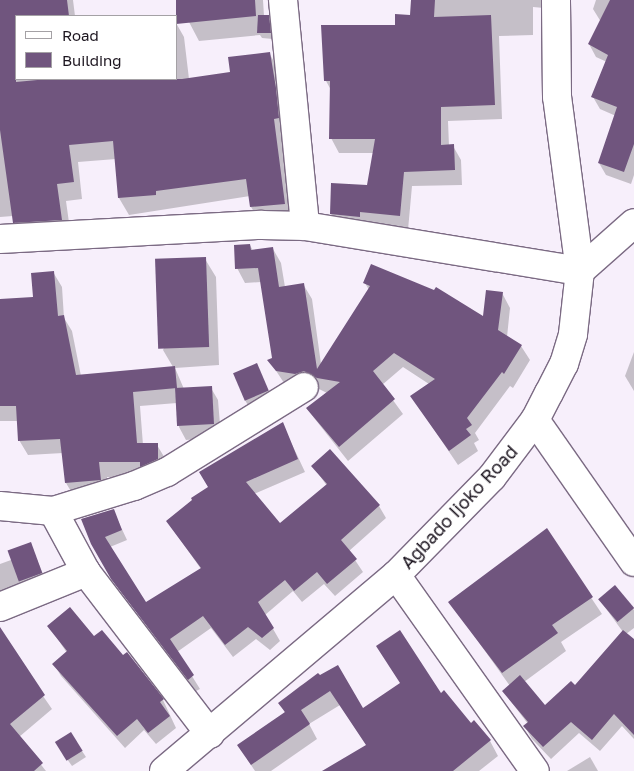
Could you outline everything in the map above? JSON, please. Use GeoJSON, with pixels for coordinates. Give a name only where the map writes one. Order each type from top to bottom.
{"type":"FeatureCollection","features":[{"type":"Feature","properties":{"kind":"street"},"geometry":{"type":"LineString","coordinates":[[283,0],[305,226]]}},
{"type":"Feature","properties":{"kind":"street","name":"Agbado Ijoko Road"},"geometry":{"type":"LineString","coordinates":[[164,771],[396,575],[492,477],[535,420],[564,364],[573,334],[580,271],[557,97],[556,0]]}},
{"type":"Feature","properties":{"kind":"street"},"geometry":{"type":"LineString","coordinates":[[0,239],[262,225],[305,226],[580,271],[634,223]]}},
{"type":"Feature","properties":{"kind":"street"},"geometry":{"type":"LineString","coordinates":[[0,506],[53,510],[134,486],[167,472],[304,387]]}},
{"type":"Feature","properties":{"kind":"street"},"geometry":{"type":"LineString","coordinates":[[535,420],[633,558]]}},
{"type":"Feature","properties":{"kind":"street"},"geometry":{"type":"LineString","coordinates":[[53,510],[86,572],[210,734]]}},
{"type":"Feature","properties":{"kind":"street"},"geometry":{"type":"LineString","coordinates":[[0,607],[86,572]]}},
{"type":"Feature","properties":{"kind":"street"},"geometry":{"type":"LineString","coordinates":[[396,575],[535,771]]}},
{"type":"Feature","properties":{"kind":"building"},"geometry":{"type":"Polygon","coordinates":[[[0,0],[67,0],[69,15],[15,15],[16,82],[37,80],[178,80],[230,72],[228,57],[270,52],[279,118],[274,119],[285,204],[250,207],[246,179],[156,191],[156,195],[118,198],[113,141],[69,145],[74,182],[57,184],[62,220],[13,223],[0,130],[0,0]]]}},
{"type":"Feature","properties":{"kind":"building"},"geometry":{"type":"Polygon","coordinates":[[[176,0],[255,0],[256,16],[178,24],[178,15],[176,15],[176,0]]]}},
{"type":"Feature","properties":{"kind":"building"},"geometry":{"type":"Polygon","coordinates":[[[411,0],[435,0],[434,17],[491,15],[495,105],[441,107],[441,145],[454,144],[455,170],[404,172],[400,216],[360,212],[360,217],[330,214],[331,183],[367,185],[375,139],[329,139],[330,81],[324,81],[321,25],[395,25],[395,14],[410,15],[411,0]]]}},
{"type":"Feature","properties":{"kind":"building"},"geometry":{"type":"Polygon","coordinates":[[[610,0],[634,0],[634,144],[624,172],[598,163],[617,107],[591,97],[608,55],[588,44],[610,0]]]}},
{"type":"Feature","properties":{"kind":"building"},"geometry":{"type":"Polygon","coordinates":[[[258,15],[269,15],[271,33],[257,33],[258,15]]]}},
{"type":"Feature","properties":{"kind":"building"},"geometry":{"type":"Polygon","coordinates":[[[250,244],[251,250],[273,247],[279,287],[304,283],[317,369],[370,286],[363,283],[371,264],[434,290],[436,287],[483,316],[486,290],[503,292],[498,330],[522,345],[504,374],[502,372],[467,418],[472,425],[466,429],[471,435],[449,451],[410,396],[435,379],[394,353],[373,371],[395,399],[339,447],[306,408],[340,382],[317,378],[304,371],[295,374],[276,371],[267,360],[272,358],[258,268],[235,269],[234,245],[250,244]]]}},
{"type":"Feature","properties":{"kind":"building"},"geometry":{"type":"Polygon","coordinates":[[[206,257],[209,347],[158,349],[155,259],[206,257]]]}},
{"type":"Feature","properties":{"kind":"building"},"geometry":{"type":"Polygon","coordinates":[[[54,271],[58,316],[64,315],[76,375],[175,366],[177,388],[133,392],[137,443],[158,443],[158,459],[140,467],[140,462],[99,462],[101,480],[65,483],[60,439],[18,441],[16,406],[0,406],[0,299],[33,297],[31,273],[54,271]]]}},
{"type":"Feature","properties":{"kind":"building"},"geometry":{"type":"Polygon","coordinates":[[[257,363],[269,391],[245,401],[233,373],[257,363]]]}},
{"type":"Feature","properties":{"kind":"building"},"geometry":{"type":"Polygon","coordinates":[[[212,386],[214,424],[177,426],[175,388],[212,386]]]}},
{"type":"Feature","properties":{"kind":"building"},"geometry":{"type":"Polygon","coordinates":[[[283,422],[298,459],[246,482],[280,523],[327,484],[311,466],[330,449],[380,505],[341,540],[357,559],[327,584],[317,572],[294,591],[285,580],[258,602],[274,628],[262,638],[248,627],[225,645],[203,616],[170,639],[194,675],[188,680],[111,579],[91,544],[81,519],[114,509],[122,530],[105,537],[146,602],[201,568],[166,521],[192,500],[191,498],[208,487],[199,472],[283,422]]]}},
{"type":"Feature","properties":{"kind":"building"},"geometry":{"type":"Polygon","coordinates":[[[547,528],[593,597],[552,625],[558,633],[502,673],[448,602],[547,528]]]}},
{"type":"Feature","properties":{"kind":"building"},"geometry":{"type":"Polygon","coordinates":[[[31,542],[42,573],[19,582],[8,551],[31,542]]]}},
{"type":"Feature","properties":{"kind":"building"},"geometry":{"type":"Polygon","coordinates":[[[615,585],[634,608],[617,622],[598,599],[615,585]]]}},
{"type":"Feature","properties":{"kind":"building"},"geometry":{"type":"Polygon","coordinates":[[[70,607],[94,636],[102,630],[123,655],[127,652],[164,699],[160,702],[170,716],[148,733],[137,719],[117,736],[52,664],[67,651],[47,626],[70,607]]]}},
{"type":"Feature","properties":{"kind":"building"},"geometry":{"type":"Polygon","coordinates":[[[0,627],[45,695],[10,724],[43,763],[34,771],[0,771],[0,627]]]}},
{"type":"Feature","properties":{"kind":"building"},"geometry":{"type":"Polygon","coordinates":[[[400,630],[441,693],[444,690],[471,723],[474,720],[491,740],[453,771],[322,771],[366,745],[330,691],[301,710],[310,724],[251,765],[237,745],[285,712],[278,703],[318,673],[320,675],[338,665],[363,708],[400,683],[376,646],[400,630]]]}},
{"type":"Feature","properties":{"kind":"building"},"geometry":{"type":"Polygon","coordinates":[[[623,630],[634,639],[634,735],[614,714],[592,740],[571,722],[543,747],[523,726],[528,722],[502,691],[520,675],[545,705],[571,681],[575,685],[623,630]]]}},
{"type":"Feature","properties":{"kind":"building"},"geometry":{"type":"Polygon","coordinates":[[[71,732],[83,751],[67,761],[55,742],[71,732]]]}}]}
